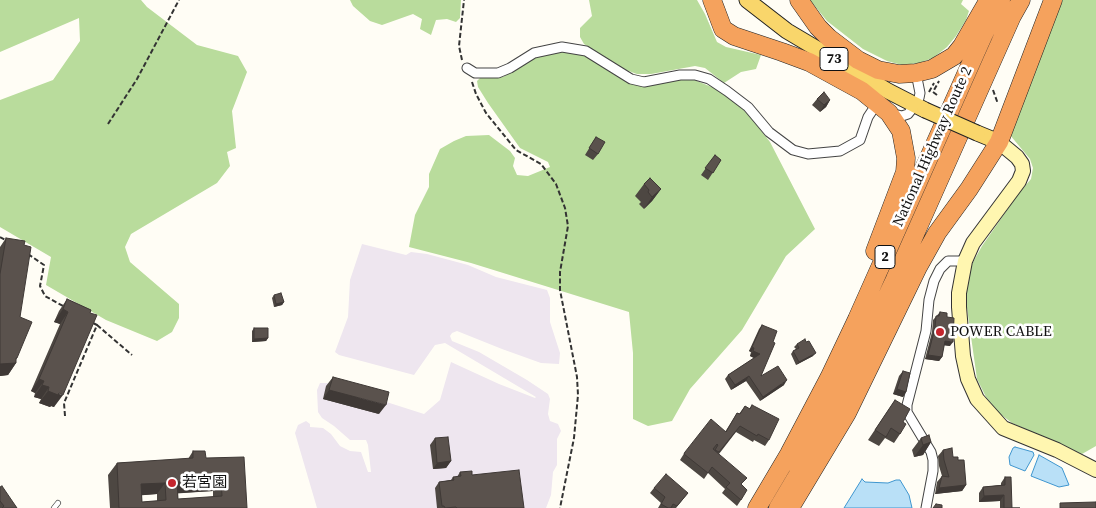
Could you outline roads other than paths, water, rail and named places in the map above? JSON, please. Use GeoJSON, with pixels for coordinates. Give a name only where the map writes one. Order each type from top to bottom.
{"type":"FeatureCollection","features":[{"type":"Feature","properties":{"kind":"highway"},"geometry":{"type":"LineString","coordinates":[[712,0],[723,28],[734,36],[809,62],[862,91],[884,107],[901,131],[906,158],[905,172],[873,256],[857,319]]}},
{"type":"Feature","properties":{"kind":"highway"},"geometry":{"type":"LineString","coordinates":[[719,17],[727,0]]}},
{"type":"Feature","properties":{"kind":"highway"},"geometry":{"type":"LineString","coordinates":[[799,0],[818,27],[858,60],[878,70],[899,74],[916,74],[932,69],[954,56],[962,46],[988,0]]}},
{"type":"Feature","properties":{"kind":"highway","name":"National Highway Route 2"},"geometry":{"type":"LineString","coordinates":[[757,508],[789,454],[829,378],[1001,0]]}},
{"type":"Feature","properties":{"kind":"highway","name":"National Highway Route 2"},"geometry":{"type":"LineString","coordinates":[[778,508],[840,395],[895,279],[1012,16],[1021,0]]}},
{"type":"Feature","properties":{"kind":"highway"},"geometry":{"type":"LineString","coordinates":[[790,508],[847,412],[918,267],[938,233],[999,142],[1053,0]]}},
{"type":"Feature","properties":{"kind":"main road","name":"73"},"geometry":{"type":"LineString","coordinates":[[746,0],[787,31],[888,92],[999,142]]}},
{"type":"Feature","properties":{"kind":"street"},"geometry":{"type":"LineString","coordinates":[[467,68],[475,73],[498,73],[534,53],[562,47],[586,51],[631,79],[644,82],[680,75],[695,75],[709,79],[727,91],[748,107],[769,132],[794,150],[808,154],[840,150],[860,140],[868,117],[884,107],[902,116],[919,106],[920,93],[916,74]]}},
{"type":"Feature","properties":{"kind":"street"},"geometry":{"type":"LineString","coordinates":[[999,142],[1017,157],[1022,164],[1023,171],[1020,181],[973,243],[965,261],[959,293],[959,307],[963,356],[968,379],[977,398],[1003,428],[1057,450],[1096,470]]}},
{"type":"Feature","properties":{"kind":"street"},"geometry":{"type":"LineString","coordinates":[[926,508],[933,471],[933,460],[931,452],[907,412],[907,405],[926,331],[929,300],[934,281],[940,269],[948,261],[965,261]]}},
{"type":"Feature","properties":{"kind":"water"},"geometry":{"type":"Polygon","coordinates":[[[1015,447],[1033,452],[1034,455],[1025,471],[1010,465],[1009,457],[1015,447]]]}},
{"type":"Feature","properties":{"kind":"water"},"geometry":{"type":"Polygon","coordinates":[[[1039,455],[1062,468],[1069,485],[1059,487],[1031,476],[1039,455]]]}},
{"type":"Feature","properties":{"kind":"water"},"geometry":{"type":"Polygon","coordinates":[[[862,479],[865,482],[888,483],[900,480],[909,495],[912,508],[844,508],[862,479]]]}},
{"type":"Feature","properties":{"kind":"place","name":"POWER CABLE"},"geometry":{"type":"Point","coordinates":[940,332]}},
{"type":"Feature","properties":{"kind":"place","name":"若宮園"},"geometry":{"type":"Point","coordinates":[172,483]}}]}
